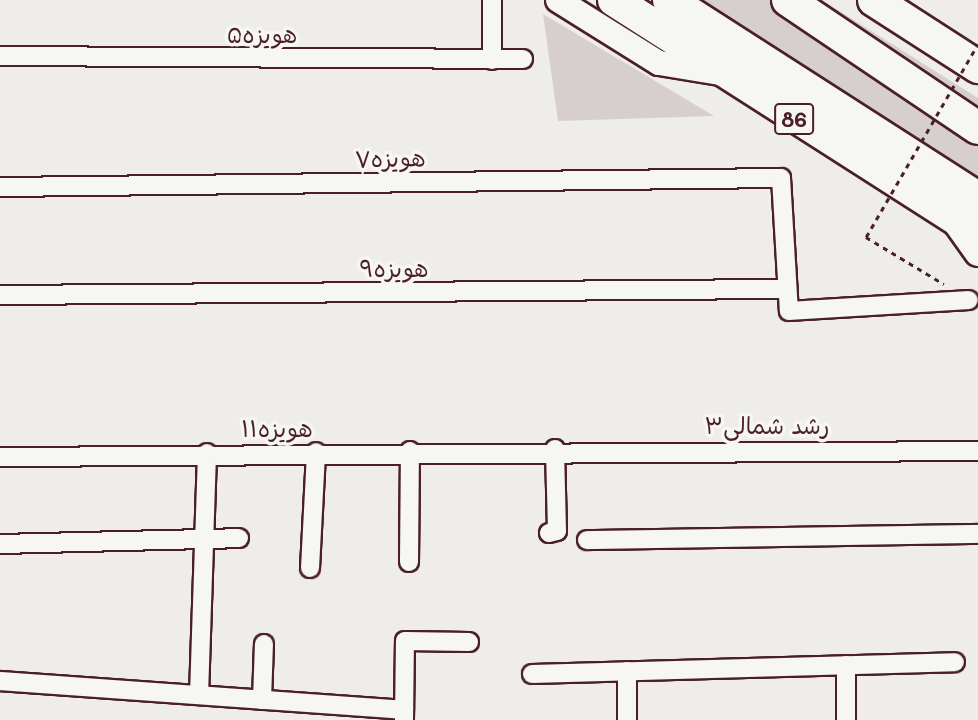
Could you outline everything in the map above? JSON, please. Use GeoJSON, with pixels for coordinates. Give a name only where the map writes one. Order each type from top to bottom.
{"type":"FeatureCollection","features":[{"type":"Feature","properties":{"kind":"highway","name":"86"},"geometry":{"type":"LineString","coordinates":[[614,0],[721,73],[978,233]]}},
{"type":"Feature","properties":{"kind":"highway"},"geometry":{"type":"LineString","coordinates":[[669,0],[978,198]]}},
{"type":"Feature","properties":{"kind":"highway"},"geometry":{"type":"LineString","coordinates":[[788,0],[978,128]]}},
{"type":"Feature","properties":{"kind":"highway"},"geometry":{"type":"LineString","coordinates":[[874,0],[978,67]]}},
{"type":"Feature","properties":{"kind":"main road"},"geometry":{"type":"LineString","coordinates":[[952,216],[978,253]]}},
{"type":"Feature","properties":{"kind":"street"},"geometry":{"type":"LineString","coordinates":[[492,0],[492,60]]}},
{"type":"Feature","properties":{"kind":"street"},"geometry":{"type":"LineString","coordinates":[[558,0],[659,63],[721,73]]}},
{"type":"Feature","properties":{"kind":"street","name":"هویزه۵"},"geometry":{"type":"LineString","coordinates":[[0,56],[523,59]]}},
{"type":"Feature","properties":{"kind":"street","name":"هویزه۷"},"geometry":{"type":"LineString","coordinates":[[0,187],[781,178],[787,289]]}},
{"type":"Feature","properties":{"kind":"street"},"geometry":{"type":"LineString","coordinates":[[787,289],[789,311],[969,300]]}},
{"type":"Feature","properties":{"kind":"street","name":"هویزه۹"},"geometry":{"type":"LineString","coordinates":[[0,295],[787,289]]}},
{"type":"Feature","properties":{"kind":"street"},"geometry":{"type":"LineString","coordinates":[[549,533],[557,531],[555,449]]}},
{"type":"Feature","properties":{"kind":"street","name":"رشد شمالی۳"},"geometry":{"type":"LineString","coordinates":[[555,449],[978,450]]}},
{"type":"Feature","properties":{"kind":"street","name":"هویزه۱۱"},"geometry":{"type":"LineString","coordinates":[[0,457],[555,449]]}},
{"type":"Feature","properties":{"kind":"street"},"geometry":{"type":"LineString","coordinates":[[409,562],[410,451]]}},
{"type":"Feature","properties":{"kind":"street"},"geometry":{"type":"LineString","coordinates":[[310,568],[316,452]]}},
{"type":"Feature","properties":{"kind":"street"},"geometry":{"type":"LineString","coordinates":[[199,695],[207,453]]}},
{"type":"Feature","properties":{"kind":"street"},"geometry":{"type":"LineString","coordinates":[[587,540],[978,534]]}},
{"type":"Feature","properties":{"kind":"street"},"geometry":{"type":"LineString","coordinates":[[0,544],[239,538]]}},
{"type":"Feature","properties":{"kind":"street"},"geometry":{"type":"LineString","coordinates":[[0,681],[262,700],[404,715],[405,641],[469,642]]}},
{"type":"Feature","properties":{"kind":"street"},"geometry":{"type":"LineString","coordinates":[[262,700],[264,644]]}},
{"type":"Feature","properties":{"kind":"street"},"geometry":{"type":"LineString","coordinates":[[532,674],[955,662]]}},
{"type":"Feature","properties":{"kind":"street"},"geometry":{"type":"LineString","coordinates":[[846,665],[846,720]]}},
{"type":"Feature","properties":{"kind":"street"},"geometry":{"type":"LineString","coordinates":[[627,671],[627,720]]}},
{"type":"Feature","properties":{"kind":"path"},"geometry":{"type":"LineString","coordinates":[[969,300],[866,237],[978,44]]}},
{"type":"Feature","properties":{"kind":"shaded area"},"geometry":{"type":"Polygon","coordinates":[[[657,0],[822,0],[978,98],[978,210],[657,0]]]}},
{"type":"Feature","properties":{"kind":"shaded area"},"geometry":{"type":"Polygon","coordinates":[[[543,14],[714,116],[558,121],[543,14]]]}}]}
